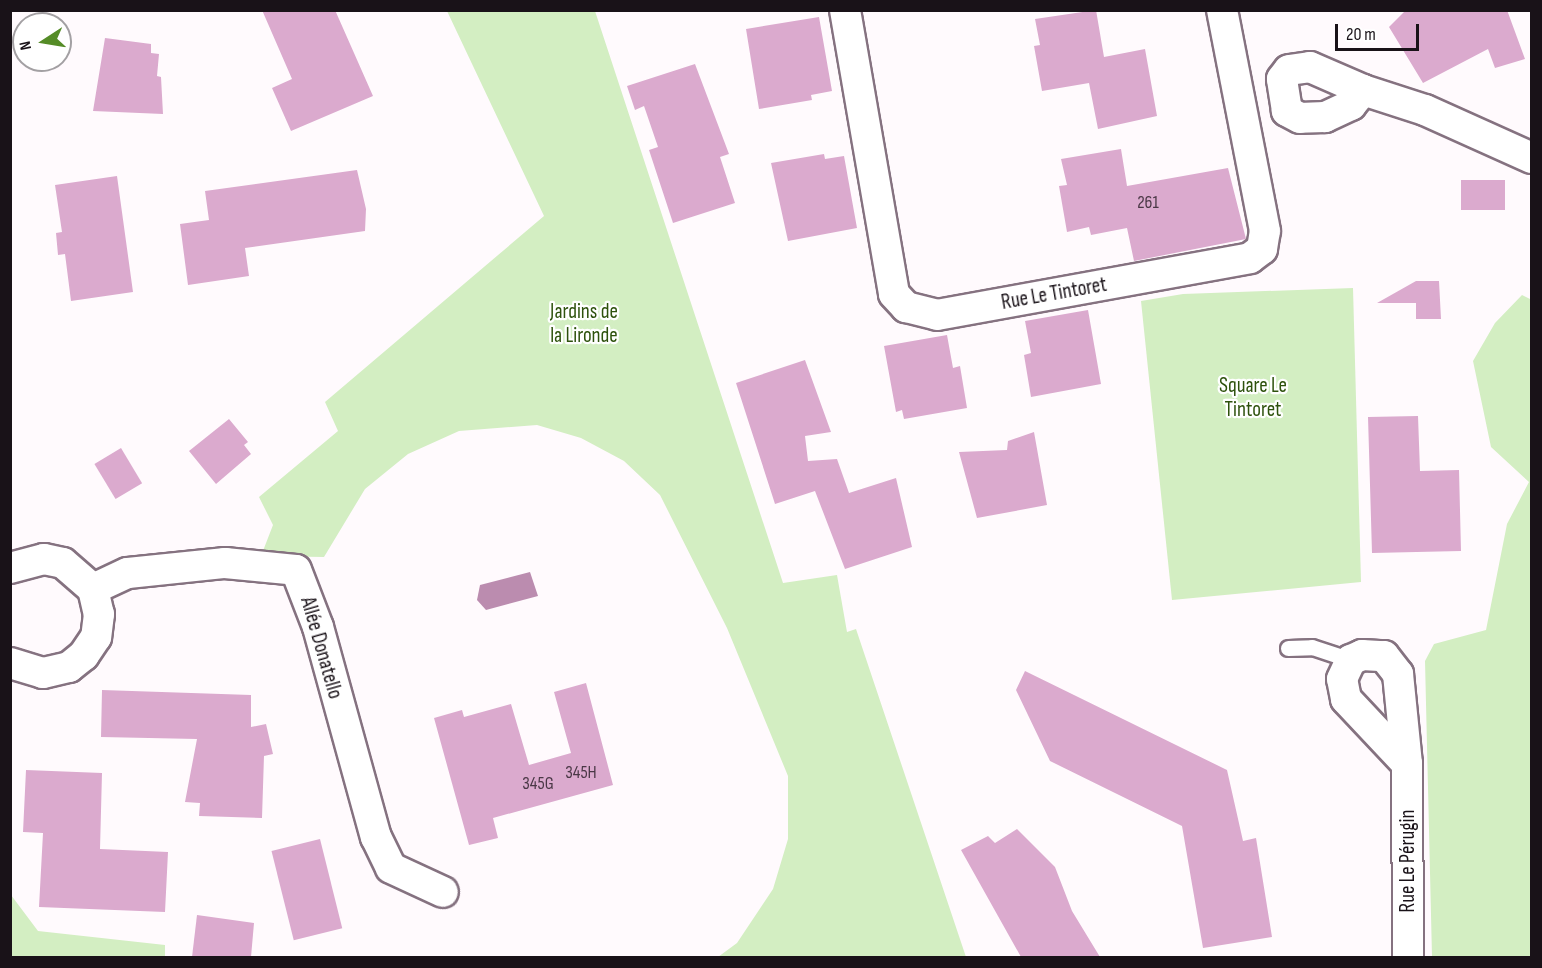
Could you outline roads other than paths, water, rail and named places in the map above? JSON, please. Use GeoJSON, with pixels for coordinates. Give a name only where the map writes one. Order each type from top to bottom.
{"type":"FeatureCollection","features":[{"type":"Feature","properties":{"kind":"street","name":"Rue Le Tintoret"},"geometry":{"type":"LineString","coordinates":[[845,10],[894,294],[913,311],[937,315],[1250,258],[1262,249],[1265,231],[1222,10]]}},
{"type":"Feature","properties":{"kind":"street"},"geometry":{"type":"LineString","coordinates":[[1363,90],[1425,110],[1532,158]]}},
{"type":"Feature","properties":{"kind":"street"},"geometry":{"type":"LineString","coordinates":[[10,568],[44,559],[63,563],[93,589],[99,614],[96,637],[84,655],[69,666],[43,673],[10,663]]}},
{"type":"Feature","properties":{"kind":"street","name":"Allée Donatello"},"geometry":{"type":"LineString","coordinates":[[93,589],[129,573],[225,564],[296,570],[318,627],[376,837],[391,868],[443,892]]}},
{"type":"Feature","properties":{"kind":"street","name":"Rue Le Pérugin"},"geometry":{"type":"LineString","coordinates":[[1350,660],[1372,654],[1384,656],[1398,674],[1407,764],[1408,957]]}},
{"type":"Feature","properties":{"kind":"street"},"geometry":{"type":"LineString","coordinates":[[1350,660],[1342,680],[1346,699],[1407,764]]}},
{"type":"Feature","properties":{"kind":"lane"},"geometry":{"type":"LineString","coordinates":[[1288,648],[1312,647],[1350,660]]}},
{"type":"Feature","properties":{"kind":"park label","name":"Jardins de la Lironde"},"geometry":{"type":"Point","coordinates":[584,324]}},
{"type":"Feature","properties":{"kind":"park label","name":"Square Le Tintoret"},"geometry":{"type":"Point","coordinates":[1253,398]}}]}
